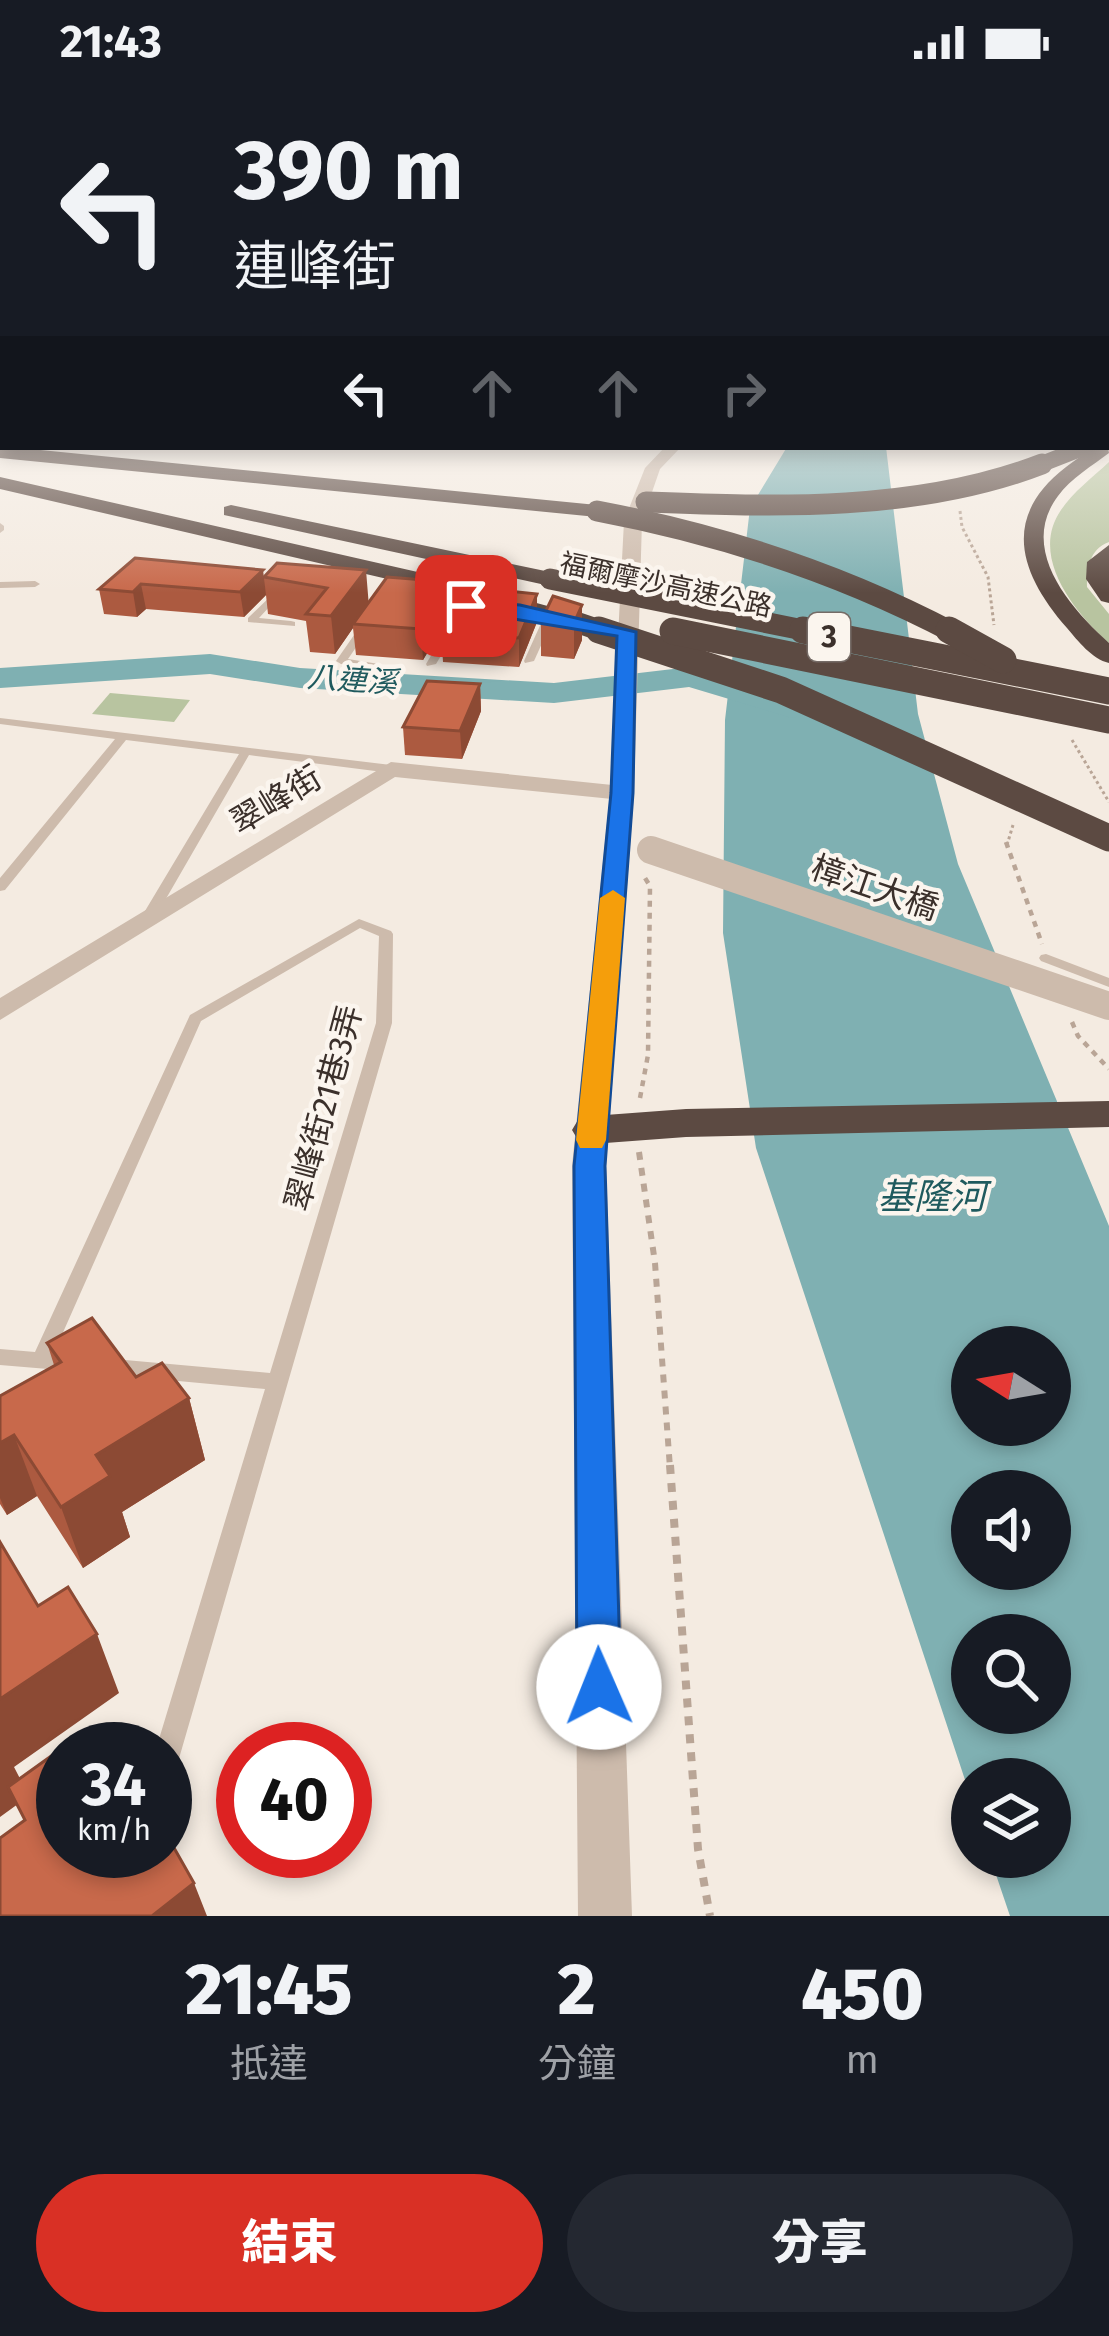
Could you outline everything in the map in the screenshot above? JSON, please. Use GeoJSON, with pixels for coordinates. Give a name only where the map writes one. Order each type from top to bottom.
{"type":"FeatureCollection","features":[{"type":"Feature","properties":{"kind":"highway"},"geometry":{"type":"LineString","coordinates":[[0,452],[606,506],[889,496],[1020,471],[1077,450]]}},
{"type":"Feature","properties":{"kind":"highway"},"geometry":{"type":"LineString","coordinates":[[1097,450],[1048,494],[1033,533],[1036,557],[1053,597],[1076,627],[1109,656]]}},
{"type":"Feature","properties":{"kind":"highway"},"geometry":{"type":"LineString","coordinates":[[0,464],[164,497]]}},
{"type":"Feature","properties":{"kind":"highway","name":"福爾摩沙高速公路"},"geometry":{"type":"LineString","coordinates":[[0,473],[550,601]]}},
{"type":"Feature","properties":{"kind":"highway"},"geometry":{"type":"LineString","coordinates":[[0,483],[444,585],[550,601],[1106,710]]}},
{"type":"Feature","properties":{"kind":"highway","name":"福爾摩沙高速公路"},"geometry":{"type":"LineString","coordinates":[[206,505],[550,601]]}},
{"type":"Feature","properties":{"kind":"highway"},"geometry":{"type":"LineString","coordinates":[[606,506],[731,539],[852,580],[1106,710]]}},
{"type":"Feature","properties":{"kind":"highway"},"geometry":{"type":"LineString","coordinates":[[1109,551],[1098,562],[1097,579],[1109,596]]}},
{"type":"Feature","properties":{"kind":"highway"},"geometry":{"type":"LineString","coordinates":[[550,601],[781,690],[1109,838]]}},
{"type":"Feature","properties":{"kind":"highway"},"geometry":{"type":"LineString","coordinates":[[592,1130],[686,1123],[1109,1114]]}},
{"type":"Feature","properties":{"kind":"street"},"geometry":{"type":"LineString","coordinates":[[605,1916],[589,1229],[592,1130],[635,844],[622,793],[633,521],[652,468],[670,450]]}},
{"type":"Feature","properties":{"kind":"street"},"geometry":{"type":"LineString","coordinates":[[391,769],[622,793]]}},
{"type":"Feature","properties":{"kind":"street","name":"翠峰街"},"geometry":{"type":"LineString","coordinates":[[3,1005],[391,769]]}},
{"type":"Feature","properties":{"kind":"street","name":"樟江大橋"},"geometry":{"type":"LineString","coordinates":[[635,844],[1109,1006]]}},
{"type":"Feature","properties":{"kind":"lane"},"geometry":{"type":"LineString","coordinates":[[0,585],[34,584]]}},
{"type":"Feature","properties":{"kind":"lane"},"geometry":{"type":"LineString","coordinates":[[291,624],[250,620],[278,592],[299,593]]}},
{"type":"Feature","properties":{"kind":"lane"},"geometry":{"type":"LineString","coordinates":[[466,606],[550,601],[627,637]]}},
{"type":"Feature","properties":{"kind":"lane"},"geometry":{"type":"LineString","coordinates":[[529,661],[550,601]]}},
{"type":"Feature","properties":{"kind":"lane"},"geometry":{"type":"LineString","coordinates":[[373,615],[340,661],[375,666]]}},
{"type":"Feature","properties":{"kind":"lane"},"geometry":{"type":"LineString","coordinates":[[431,664],[454,626]]}},
{"type":"Feature","properties":{"kind":"lane"},"geometry":{"type":"LineString","coordinates":[[0,721],[391,769]]}},
{"type":"Feature","properties":{"kind":"lane"},"geometry":{"type":"LineString","coordinates":[[0,887],[123,736]]}},
{"type":"Feature","properties":{"kind":"lane"},"geometry":{"type":"LineString","coordinates":[[149,916],[246,751]]}},
{"type":"Feature","properties":{"kind":"lane","name":"翠峰街21巷3弄"},"geometry":{"type":"LineString","coordinates":[[41,1360],[195,1018],[358,923],[386,934],[384,1023],[278,1382]]}},
{"type":"Feature","properties":{"kind":"lane"},"geometry":{"type":"LineString","coordinates":[[1046,958],[1109,983]]}},
{"type":"Feature","properties":{"kind":"lane"},"geometry":{"type":"LineString","coordinates":[[0,1357],[65,1363]]}},
{"type":"Feature","properties":{"kind":"lane"},"geometry":{"type":"LineString","coordinates":[[89,1365],[278,1382],[177,1722]]}},
{"type":"Feature","properties":{"kind":"path"},"geometry":{"type":"LineString","coordinates":[[962,495],[962,527],[988,578],[995,641]]}},
{"type":"Feature","properties":{"kind":"path"},"geometry":{"type":"LineString","coordinates":[[1069,735],[1109,802]]}},
{"type":"Feature","properties":{"kind":"path"},"geometry":{"type":"LineString","coordinates":[[1016,818],[1006,842],[1046,958]]}},
{"type":"Feature","properties":{"kind":"path"},"geometry":{"type":"LineString","coordinates":[[635,844],[650,886],[647,1055],[638,1126],[655,1263],[698,1849],[710,1916]]}},
{"type":"Feature","properties":{"kind":"path"},"geometry":{"type":"LineString","coordinates":[[1078,1036],[1109,1069]]}},
{"type":"Feature","properties":{"kind":"green space"},"geometry":{"type":"Polygon","coordinates":[[[1109,462],[1109,542],[1093,555],[1087,587],[1109,614],[1109,643],[1070,599],[1050,546],[1061,510],[1109,462]]]}},
{"type":"Feature","properties":{"kind":"green space"},"geometry":{"type":"Polygon","coordinates":[[[110,693],[190,700],[174,722],[92,714],[110,693]]]}},
{"type":"Feature","properties":{"kind":"water","name":"基隆河"},"geometry":{"type":"Polygon","coordinates":[[[785,450],[886,450],[918,714],[958,864],[1109,1226],[1109,1916],[1010,1916],[997,1878],[1071,1878],[1071,1758],[958,1758],[756,1148],[723,933],[725,720],[750,508],[785,450]]]}},
{"type":"Feature","properties":{"kind":"building"},"geometry":{"type":"Polygon","coordinates":[[[135,558],[263,570],[240,592],[141,584],[133,592],[99,589],[135,558]]]}},
{"type":"Feature","properties":{"kind":"building"},"geometry":{"type":"Polygon","coordinates":[[[277,563],[366,570],[331,616],[306,614],[327,588],[264,577],[277,563]]]}},
{"type":"Feature","properties":{"kind":"building"},"geometry":{"type":"Polygon","coordinates":[[[387,577],[450,582],[421,629],[353,624],[387,577]]]}},
{"type":"Feature","properties":{"kind":"building"},"geometry":{"type":"Polygon","coordinates":[[[470,587],[537,594],[519,638],[441,633],[470,587]]]}},
{"type":"Feature","properties":{"kind":"building"},"geometry":{"type":"Polygon","coordinates":[[[553,596],[582,605],[574,623],[541,621],[553,596]]]}},
{"type":"Feature","properties":{"kind":"building"},"geometry":{"type":"Polygon","coordinates":[[[427,681],[480,684],[460,731],[403,727],[427,681]]]}},
{"type":"Feature","properties":{"kind":"building"},"geometry":{"type":"Polygon","coordinates":[[[92,1318],[136,1377],[162,1363],[189,1398],[96,1455],[110,1476],[61,1507],[14,1435],[0,1443],[0,1396],[61,1362],[47,1343],[92,1318]]]}},
{"type":"Feature","properties":{"kind":"building"},"geometry":{"type":"Polygon","coordinates":[[[0,1542],[38,1606],[68,1587],[97,1634],[0,1699],[0,1542]]]}},
{"type":"Feature","properties":{"kind":"building"},"geometry":{"type":"Polygon","coordinates":[[[36,1767],[36,1878],[191,1878],[194,1883],[152,1916],[0,1916],[0,1838],[25,1820],[8,1787],[36,1767]]]}},
{"type":"Feature","properties":{"kind":"waterway","name":"八連溪"},"geometry":{"type":"LineString","coordinates":[[0,678],[210,664],[300,678],[554,693],[690,677],[792,707]]}},
{"type":"Feature","properties":{"kind":"slow traffic"},"geometry":{"type":"LineString","coordinates":[[591,1140],[613,898]]}},
{"type":"Feature","properties":{"kind":"route"},"geometry":{"type":"LineString","coordinates":[[466,606],[520,611],[626,632],[622,793],[589,1166],[599,1687]]}}]}
